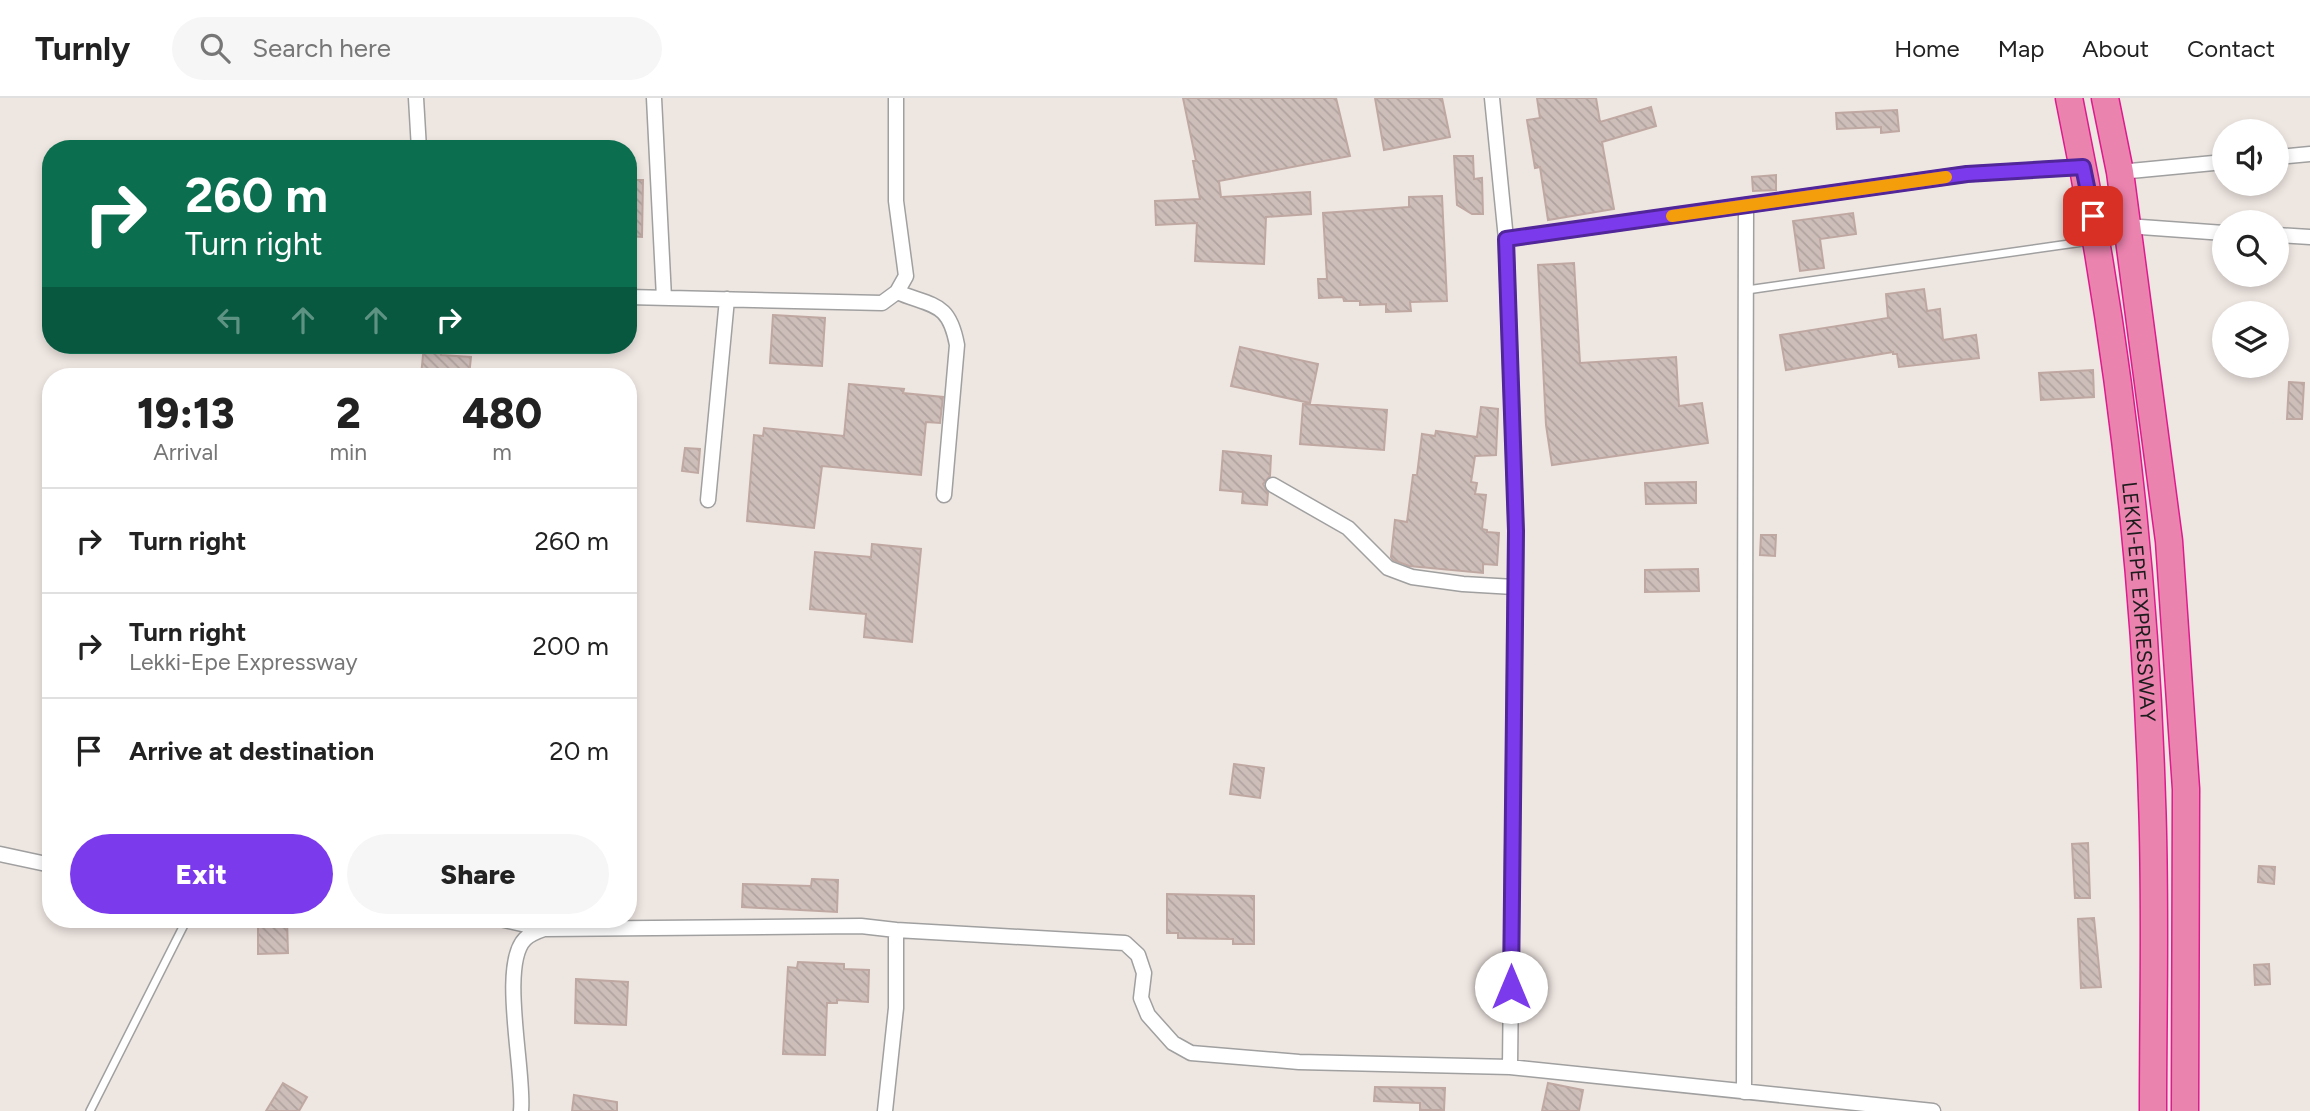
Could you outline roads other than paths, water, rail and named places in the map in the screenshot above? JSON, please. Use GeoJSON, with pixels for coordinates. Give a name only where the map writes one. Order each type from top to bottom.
{"type":"FeatureCollection","features":[{"type":"Feature","properties":{"kind":"highway","name":"LEKKI-EPE EXPRESSWAY"},"geometry":{"type":"LineString","coordinates":[[2069,98],[2097,240],[2121,400],[2141,606],[2152,799],[2153,1111]]}},
{"type":"Feature","properties":{"kind":"highway","name":"LEKKI-EPE EXPRESSWAY"},"geometry":{"type":"LineString","coordinates":[[2105,98],[2120,172],[2169,541],[2186,789],[2185,1111]]}},
{"type":"Feature","properties":{"kind":"street"},"geometry":{"type":"LineString","coordinates":[[416,98],[418,140]]}},
{"type":"Feature","properties":{"kind":"street"},"geometry":{"type":"LineString","coordinates":[[654,98],[664,298]]}},
{"type":"Feature","properties":{"kind":"street"},"geometry":{"type":"LineString","coordinates":[[637,297],[882,303],[897,292],[906,276],[896,201],[896,98]]}},
{"type":"Feature","properties":{"kind":"street"},"geometry":{"type":"LineString","coordinates":[[1492,98],[1506,239],[1516,531],[1510,1067]]}},
{"type":"Feature","properties":{"kind":"street"},"geometry":{"type":"LineString","coordinates":[[2289,156],[2310,154]]}},
{"type":"Feature","properties":{"kind":"street"},"geometry":{"type":"LineString","coordinates":[[2120,172],[2212,163]]}},
{"type":"Feature","properties":{"kind":"street"},"geometry":{"type":"LineString","coordinates":[[1506,239],[1967,174],[2083,167]]}},
{"type":"Feature","properties":{"kind":"street"},"geometry":{"type":"LineString","coordinates":[[1744,1091],[1746,205]]}},
{"type":"Feature","properties":{"kind":"street"},"geometry":{"type":"LineString","coordinates":[[2127,226],[2212,232]]}},
{"type":"Feature","properties":{"kind":"street"},"geometry":{"type":"LineString","coordinates":[[2289,236],[2310,237]]}},
{"type":"Feature","properties":{"kind":"street"},"geometry":{"type":"LineString","coordinates":[[897,292],[944,311],[953,324],[957,345],[944,495]]}},
{"type":"Feature","properties":{"kind":"street"},"geometry":{"type":"LineString","coordinates":[[708,500],[727,299]]}},
{"type":"Feature","properties":{"kind":"street"},"geometry":{"type":"LineString","coordinates":[[1273,485],[1348,528],[1388,568],[1412,577],[1514,587]]}},
{"type":"Feature","properties":{"kind":"street"},"geometry":{"type":"LineString","coordinates":[[0,854],[42,863]]}},
{"type":"Feature","properties":{"kind":"street"},"geometry":{"type":"LineString","coordinates":[[540,928],[861,926],[1125,943],[1138,956],[1144,973],[1141,998],[1148,1015],[1173,1043],[1191,1053],[1299,1062],[1510,1067],[1933,1111]]}},
{"type":"Feature","properties":{"kind":"street"},"geometry":{"type":"LineString","coordinates":[[521,1111],[523,1097],[517,1054],[513,978],[517,950],[526,938],[544,929]]}},
{"type":"Feature","properties":{"kind":"street"},"geometry":{"type":"LineString","coordinates":[[885,1111],[896,1008],[896,930]]}},
{"type":"Feature","properties":{"kind":"lane"},"geometry":{"type":"LineString","coordinates":[[1746,290],[2097,240]]}},
{"type":"Feature","properties":{"kind":"lane"},"geometry":{"type":"LineString","coordinates":[[90,1111],[182,928]]}}]}
